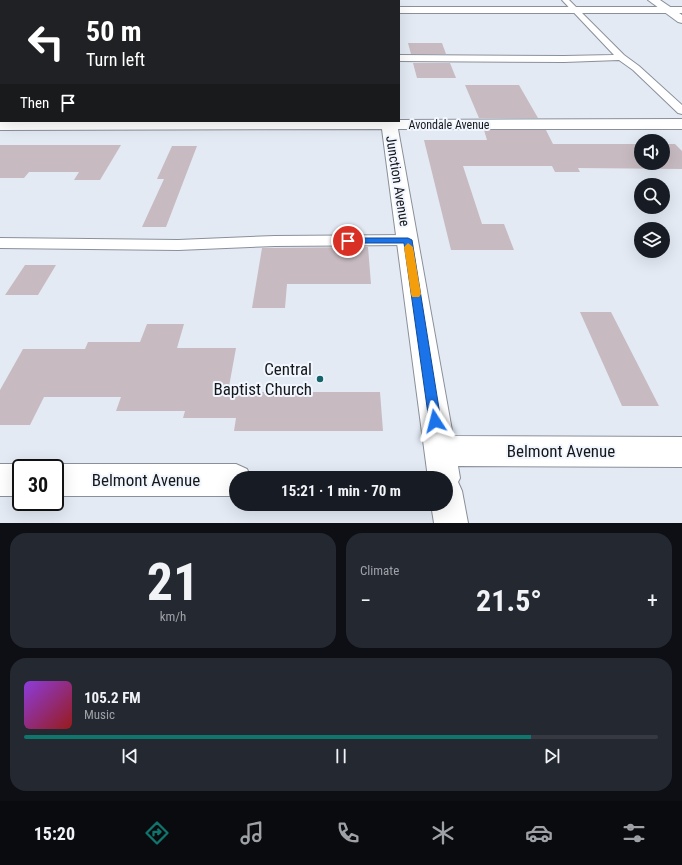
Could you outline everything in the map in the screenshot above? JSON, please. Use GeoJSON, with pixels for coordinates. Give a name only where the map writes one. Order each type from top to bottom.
{"type":"FeatureCollection","features":[{"type":"Feature","properties":{"kind":"street"},"geometry":{"type":"LineString","coordinates":[[653,0],[682,20]]}},
{"type":"Feature","properties":{"kind":"street"},"geometry":{"type":"LineString","coordinates":[[400,10],[682,10]]}},
{"type":"Feature","properties":{"kind":"street","name":"Avondale Avenue"},"geometry":{"type":"LineString","coordinates":[[0,125],[389,123],[682,124]]}},
{"type":"Feature","properties":{"kind":"street","name":"Junction Avenue"},"geometry":{"type":"LineString","coordinates":[[389,123],[442,465]]}},
{"type":"Feature","properties":{"kind":"street","name":"Belmont Avenue"},"geometry":{"type":"LineString","coordinates":[[442,465],[682,452]]}},
{"type":"Feature","properties":{"kind":"street"},"geometry":{"type":"LineString","coordinates":[[0,480],[12,480]]}},
{"type":"Feature","properties":{"kind":"street","name":"Belmont Avenue"},"geometry":{"type":"LineString","coordinates":[[64,480],[229,480]]}},
{"type":"Feature","properties":{"kind":"street"},"geometry":{"type":"LineString","coordinates":[[449,511],[451,523]]}},
{"type":"Feature","properties":{"kind":"lane"},"geometry":{"type":"LineString","coordinates":[[565,0],[621,57],[636,68],[682,111]]}},
{"type":"Feature","properties":{"kind":"lane"},"geometry":{"type":"LineString","coordinates":[[400,58],[564,59],[621,57]]}},
{"type":"Feature","properties":{"kind":"lane"},"geometry":{"type":"LineString","coordinates":[[0,242],[178,245],[275,241],[408,240]]}},
{"type":"Feature","properties":{"kind":"building"},"geometry":{"type":"Polygon","coordinates":[[[408,43],[442,43],[446,54],[411,54],[408,43]]]}},
{"type":"Feature","properties":{"kind":"building"},"geometry":{"type":"Polygon","coordinates":[[[413,63],[450,63],[456,78],[417,78],[413,63]]]}},
{"type":"Feature","properties":{"kind":"building"},"geometry":{"type":"Polygon","coordinates":[[[465,85],[519,85],[538,118],[479,118],[465,85]]]}},
{"type":"Feature","properties":{"kind":"building"},"geometry":{"type":"Polygon","coordinates":[[[484,130],[546,130],[553,144],[634,144],[634,169],[578,168],[580,172],[555,172],[552,166],[463,166],[482,224],[504,224],[514,250],[451,250],[424,140],[487,140],[484,130]]]}},
{"type":"Feature","properties":{"kind":"building"},"geometry":{"type":"Polygon","coordinates":[[[670,144],[675,144],[682,151],[682,169],[670,169],[670,144]]]}},
{"type":"Feature","properties":{"kind":"building"},"geometry":{"type":"Polygon","coordinates":[[[0,145],[121,145],[100,180],[74,180],[79,172],[29,172],[24,178],[0,178],[0,145]]]}},
{"type":"Feature","properties":{"kind":"building"},"geometry":{"type":"Polygon","coordinates":[[[172,146],[197,146],[166,227],[142,227],[164,179],[157,179],[172,146]]]}},
{"type":"Feature","properties":{"kind":"building"},"geometry":{"type":"Polygon","coordinates":[[[368,247],[371,284],[287,284],[285,308],[252,308],[262,248],[368,247]]]}},
{"type":"Feature","properties":{"kind":"building"},"geometry":{"type":"Polygon","coordinates":[[[25,265],[56,265],[38,295],[5,295],[25,265]]]}},
{"type":"Feature","properties":{"kind":"building"},"geometry":{"type":"Polygon","coordinates":[[[580,312],[611,312],[659,406],[622,406],[580,312]]]}},
{"type":"Feature","properties":{"kind":"building"},"geometry":{"type":"Polygon","coordinates":[[[147,324],[184,324],[177,348],[236,348],[228,392],[380,392],[383,431],[234,431],[236,418],[183,418],[185,411],[116,411],[121,397],[44,397],[30,425],[0,425],[0,390],[23,349],[85,349],[88,342],[140,342],[147,324]]]}},
{"type":"Feature","properties":{"kind":"slow traffic"},"geometry":{"type":"LineString","coordinates":[[408,247],[416,294]]}},
{"type":"Feature","properties":{"kind":"place","name":"Central Baptist Church"},"geometry":{"type":"Point","coordinates":[320,379]}},
{"type":"Feature","properties":{"kind":"route"},"geometry":{"type":"LineString","coordinates":[[348,241],[408,240],[435,421]]}}]}
